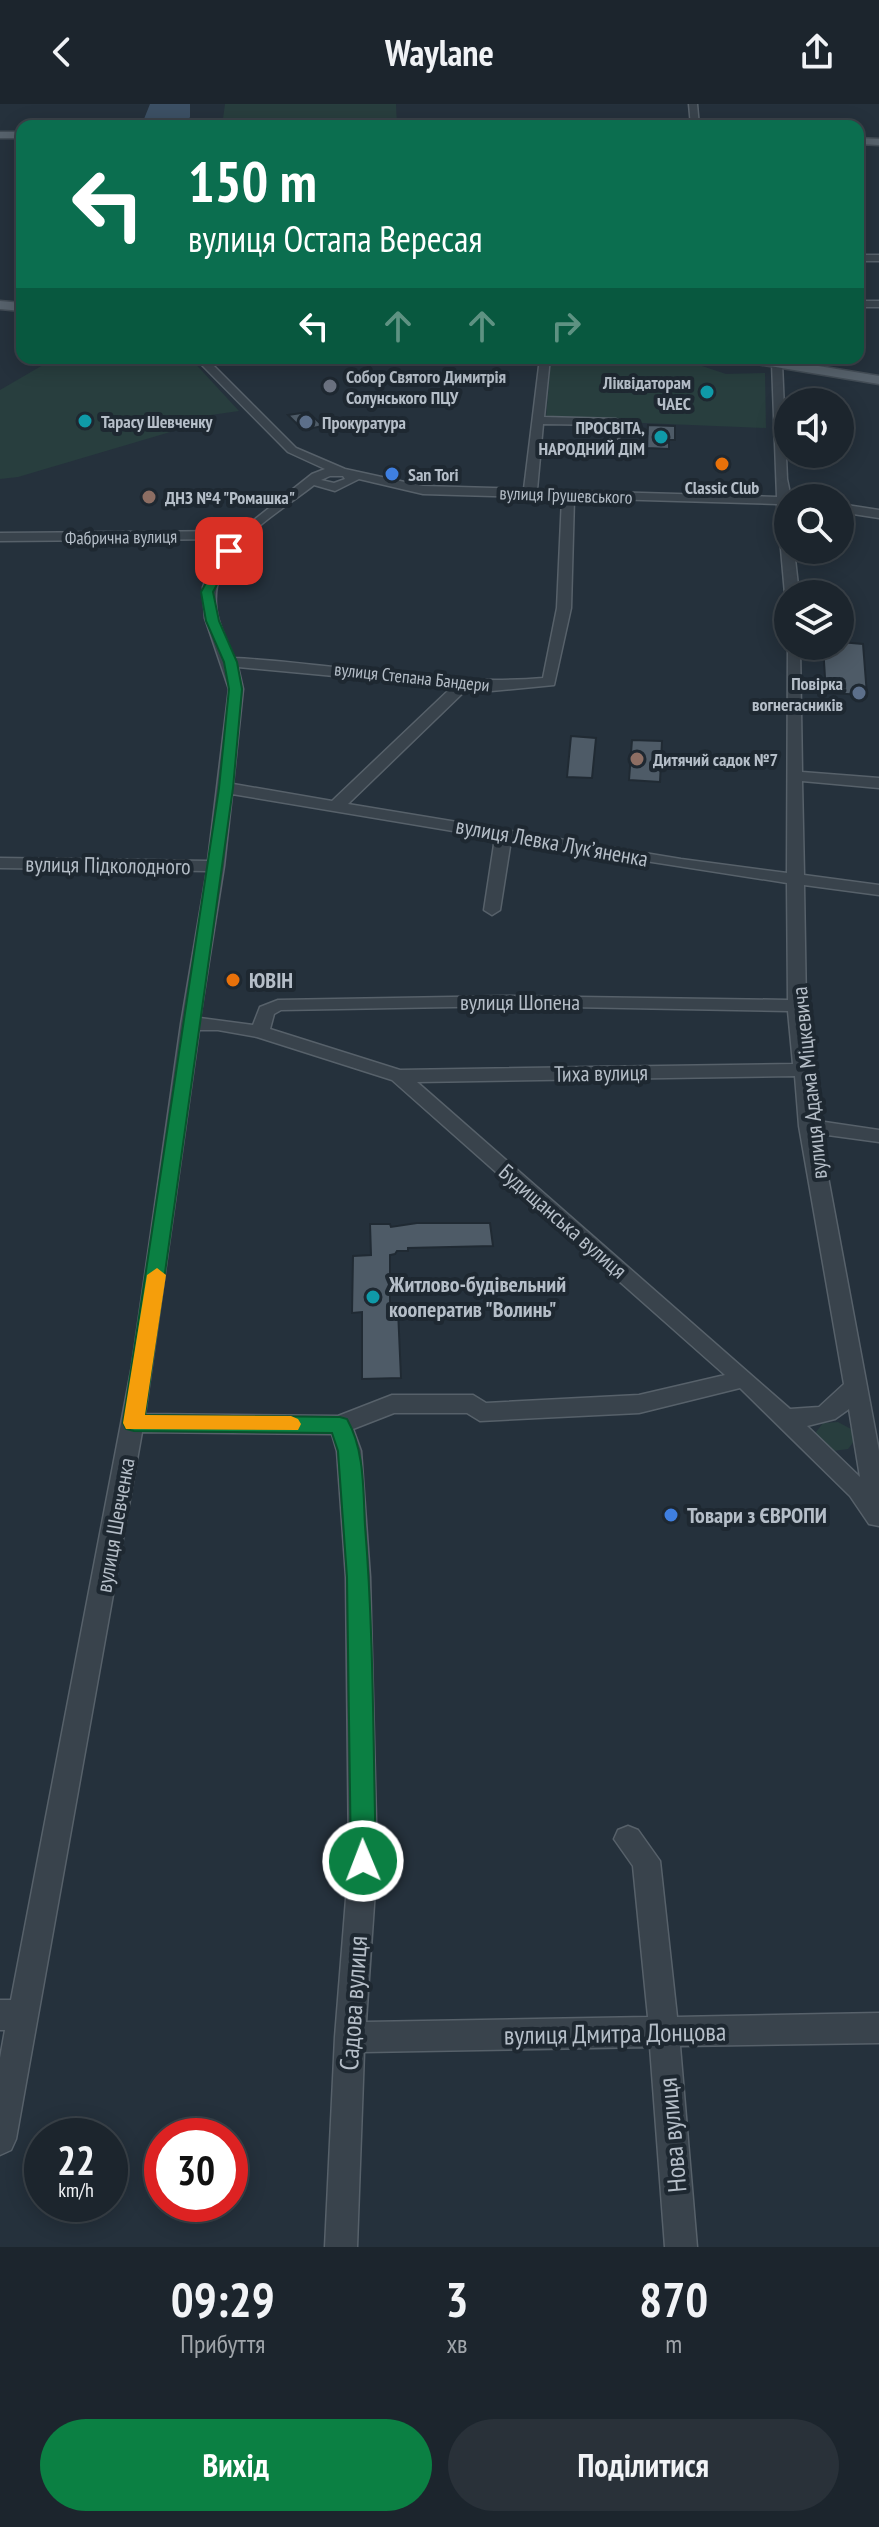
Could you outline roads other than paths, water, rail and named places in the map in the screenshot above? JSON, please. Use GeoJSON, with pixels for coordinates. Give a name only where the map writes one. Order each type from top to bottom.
{"type":"FeatureCollection","features":[{"type":"Feature","properties":{"kind":"main road"},"geometry":{"type":"LineString","coordinates":[[783,364],[879,380]]}},
{"type":"Feature","properties":{"kind":"street"},"geometry":{"type":"LineString","coordinates":[[206,364],[292,450],[309,483]]}},
{"type":"Feature","properties":{"kind":"street"},"geometry":{"type":"LineString","coordinates":[[530,494],[544,364]]}},
{"type":"Feature","properties":{"kind":"street"},"geometry":{"type":"LineString","coordinates":[[777,364],[784,484]]}},
{"type":"Feature","properties":{"kind":"street"},"geometry":{"type":"LineString","coordinates":[[539,420],[616,422],[614,437]]}},
{"type":"Feature","properties":{"kind":"street"},"geometry":{"type":"LineString","coordinates":[[292,450],[353,478],[351,483],[332,487],[309,483]]}},
{"type":"Feature","properties":{"kind":"street"},"geometry":{"type":"LineString","coordinates":[[309,483],[329,472],[344,473]]}},
{"type":"Feature","properties":{"kind":"street","name":"вулиця Грушевського"},"geometry":{"type":"LineString","coordinates":[[344,473],[423,490],[774,501]]}},
{"type":"Feature","properties":{"kind":"street"},"geometry":{"type":"LineString","coordinates":[[309,483],[332,487],[423,490]]}},
{"type":"Feature","properties":{"kind":"street","name":"вулиця Шевченка"},"geometry":{"type":"LineString","coordinates":[[0,2139],[12,2015],[134,1423],[169,1196],[190,1024],[216,866],[236,689],[230,662],[213,621],[207,592],[220,565],[242,535],[309,483]]}},
{"type":"Feature","properties":{"kind":"street","name":"вулиця Степана Бандери"},"geometry":{"type":"LineString","coordinates":[[230,662],[289,665],[491,687],[549,682],[564,608],[568,495]]}},
{"type":"Feature","properties":{"kind":"street"},"geometry":{"type":"LineString","coordinates":[[854,510],[879,514]]}},
{"type":"Feature","properties":{"kind":"street","name":"Фабрична вулиця"},"geometry":{"type":"LineString","coordinates":[[0,537],[242,535]]}},
{"type":"Feature","properties":{"kind":"street","name":"вулиця Адама Міцкевича"},"geometry":{"type":"LineString","coordinates":[[793,660],[797,1006],[803,1070],[809,1126],[879,1518]]}},
{"type":"Feature","properties":{"kind":"street"},"geometry":{"type":"LineString","coordinates":[[338,804],[464,684]]}},
{"type":"Feature","properties":{"kind":"street"},"geometry":{"type":"LineString","coordinates":[[797,776],[879,783]]}},
{"type":"Feature","properties":{"kind":"street","name":"вулиця Левка Лукʼяненка"},"geometry":{"type":"LineString","coordinates":[[226,788],[795,881],[879,890]]}},
{"type":"Feature","properties":{"kind":"street"},"geometry":{"type":"LineString","coordinates":[[492,910],[504,834]]}},
{"type":"Feature","properties":{"kind":"street","name":"вулиця Підколодного"},"geometry":{"type":"LineString","coordinates":[[0,863],[216,866]]}},
{"type":"Feature","properties":{"kind":"street","name":"вулиця Шопена"},"geometry":{"type":"LineString","coordinates":[[260,1032],[266,1011],[278,1005],[512,1001],[797,1006]]}},
{"type":"Feature","properties":{"kind":"street","name":"Будищанська вулиця"},"geometry":{"type":"LineString","coordinates":[[190,1024],[218,1024],[260,1032],[399,1076],[744,1379],[858,1489],[879,1518]]}},
{"type":"Feature","properties":{"kind":"street","name":"Тиха вулиця"},"geometry":{"type":"LineString","coordinates":[[399,1076],[803,1070]]}},
{"type":"Feature","properties":{"kind":"street"},"geometry":{"type":"LineString","coordinates":[[809,1126],[879,1136]]}},
{"type":"Feature","properties":{"kind":"street"},"geometry":{"type":"LineString","coordinates":[[134,1423],[340,1425],[392,1404],[473,1404],[480,1412],[639,1404],[744,1379]]}},
{"type":"Feature","properties":{"kind":"street"},"geometry":{"type":"LineString","coordinates":[[786,1418],[817,1417],[842,1406],[857,1384]]}},
{"type":"Feature","properties":{"kind":"street","name":"Садова вулиця"},"geometry":{"type":"LineString","coordinates":[[340,1425],[349,1451],[358,1577],[363,1829],[341,2247]]}},
{"type":"Feature","properties":{"kind":"street","name":"Нова вулиця"},"geometry":{"type":"LineString","coordinates":[[628,1839],[646,1861],[664,2032],[681,2247]]}},
{"type":"Feature","properties":{"kind":"street","name":"вулиця Дмитра Донцова"},"geometry":{"type":"LineString","coordinates":[[350,2037],[879,2028]]}},
{"type":"Feature","properties":{"kind":"water"},"geometry":{"type":"Polygon","coordinates":[[[150,104],[190,104],[188,120],[141,120],[150,104]]]}},
{"type":"Feature","properties":{"kind":"place","name":"Собор Святого Димитрія Солунського ПЦУ"},"geometry":{"type":"Point","coordinates":[330,386]}},
{"type":"Feature","properties":{"kind":"place","name":"Ліквідаторам ЧАЕС"},"geometry":{"type":"Point","coordinates":[707,392]}},
{"type":"Feature","properties":{"kind":"place","name":"Тарасу Шевченку"},"geometry":{"type":"Point","coordinates":[85,421]}},
{"type":"Feature","properties":{"kind":"place","name":"Прокуратура"},"geometry":{"type":"Point","coordinates":[306,422]}},
{"type":"Feature","properties":{"kind":"place","name":"ПРОСВІТА, НАРОДНИЙ ДІМ"},"geometry":{"type":"Point","coordinates":[661,437]}},
{"type":"Feature","properties":{"kind":"place","name":"Classic Club"},"geometry":{"type":"Point","coordinates":[722,464]}},
{"type":"Feature","properties":{"kind":"place","name":"San Tori"},"geometry":{"type":"Point","coordinates":[392,474]}},
{"type":"Feature","properties":{"kind":"place","name":"ДНЗ №4 \"Ромашка\""},"geometry":{"type":"Point","coordinates":[149,497]}},
{"type":"Feature","properties":{"kind":"place","name":"Повірка вогнегасників"},"geometry":{"type":"Point","coordinates":[859,693]}},
{"type":"Feature","properties":{"kind":"place","name":"Дитячий садок №7"},"geometry":{"type":"Point","coordinates":[637,759]}},
{"type":"Feature","properties":{"kind":"place","name":"ЮВІН"},"geometry":{"type":"Point","coordinates":[233,980]}},
{"type":"Feature","properties":{"kind":"place","name":"Житлово-будівельний кооператив \"Волинь\""},"geometry":{"type":"Point","coordinates":[373,1297]}},
{"type":"Feature","properties":{"kind":"place","name":"Товари з ЄВРОПИ"},"geometry":{"type":"Point","coordinates":[671,1515]}}]}
